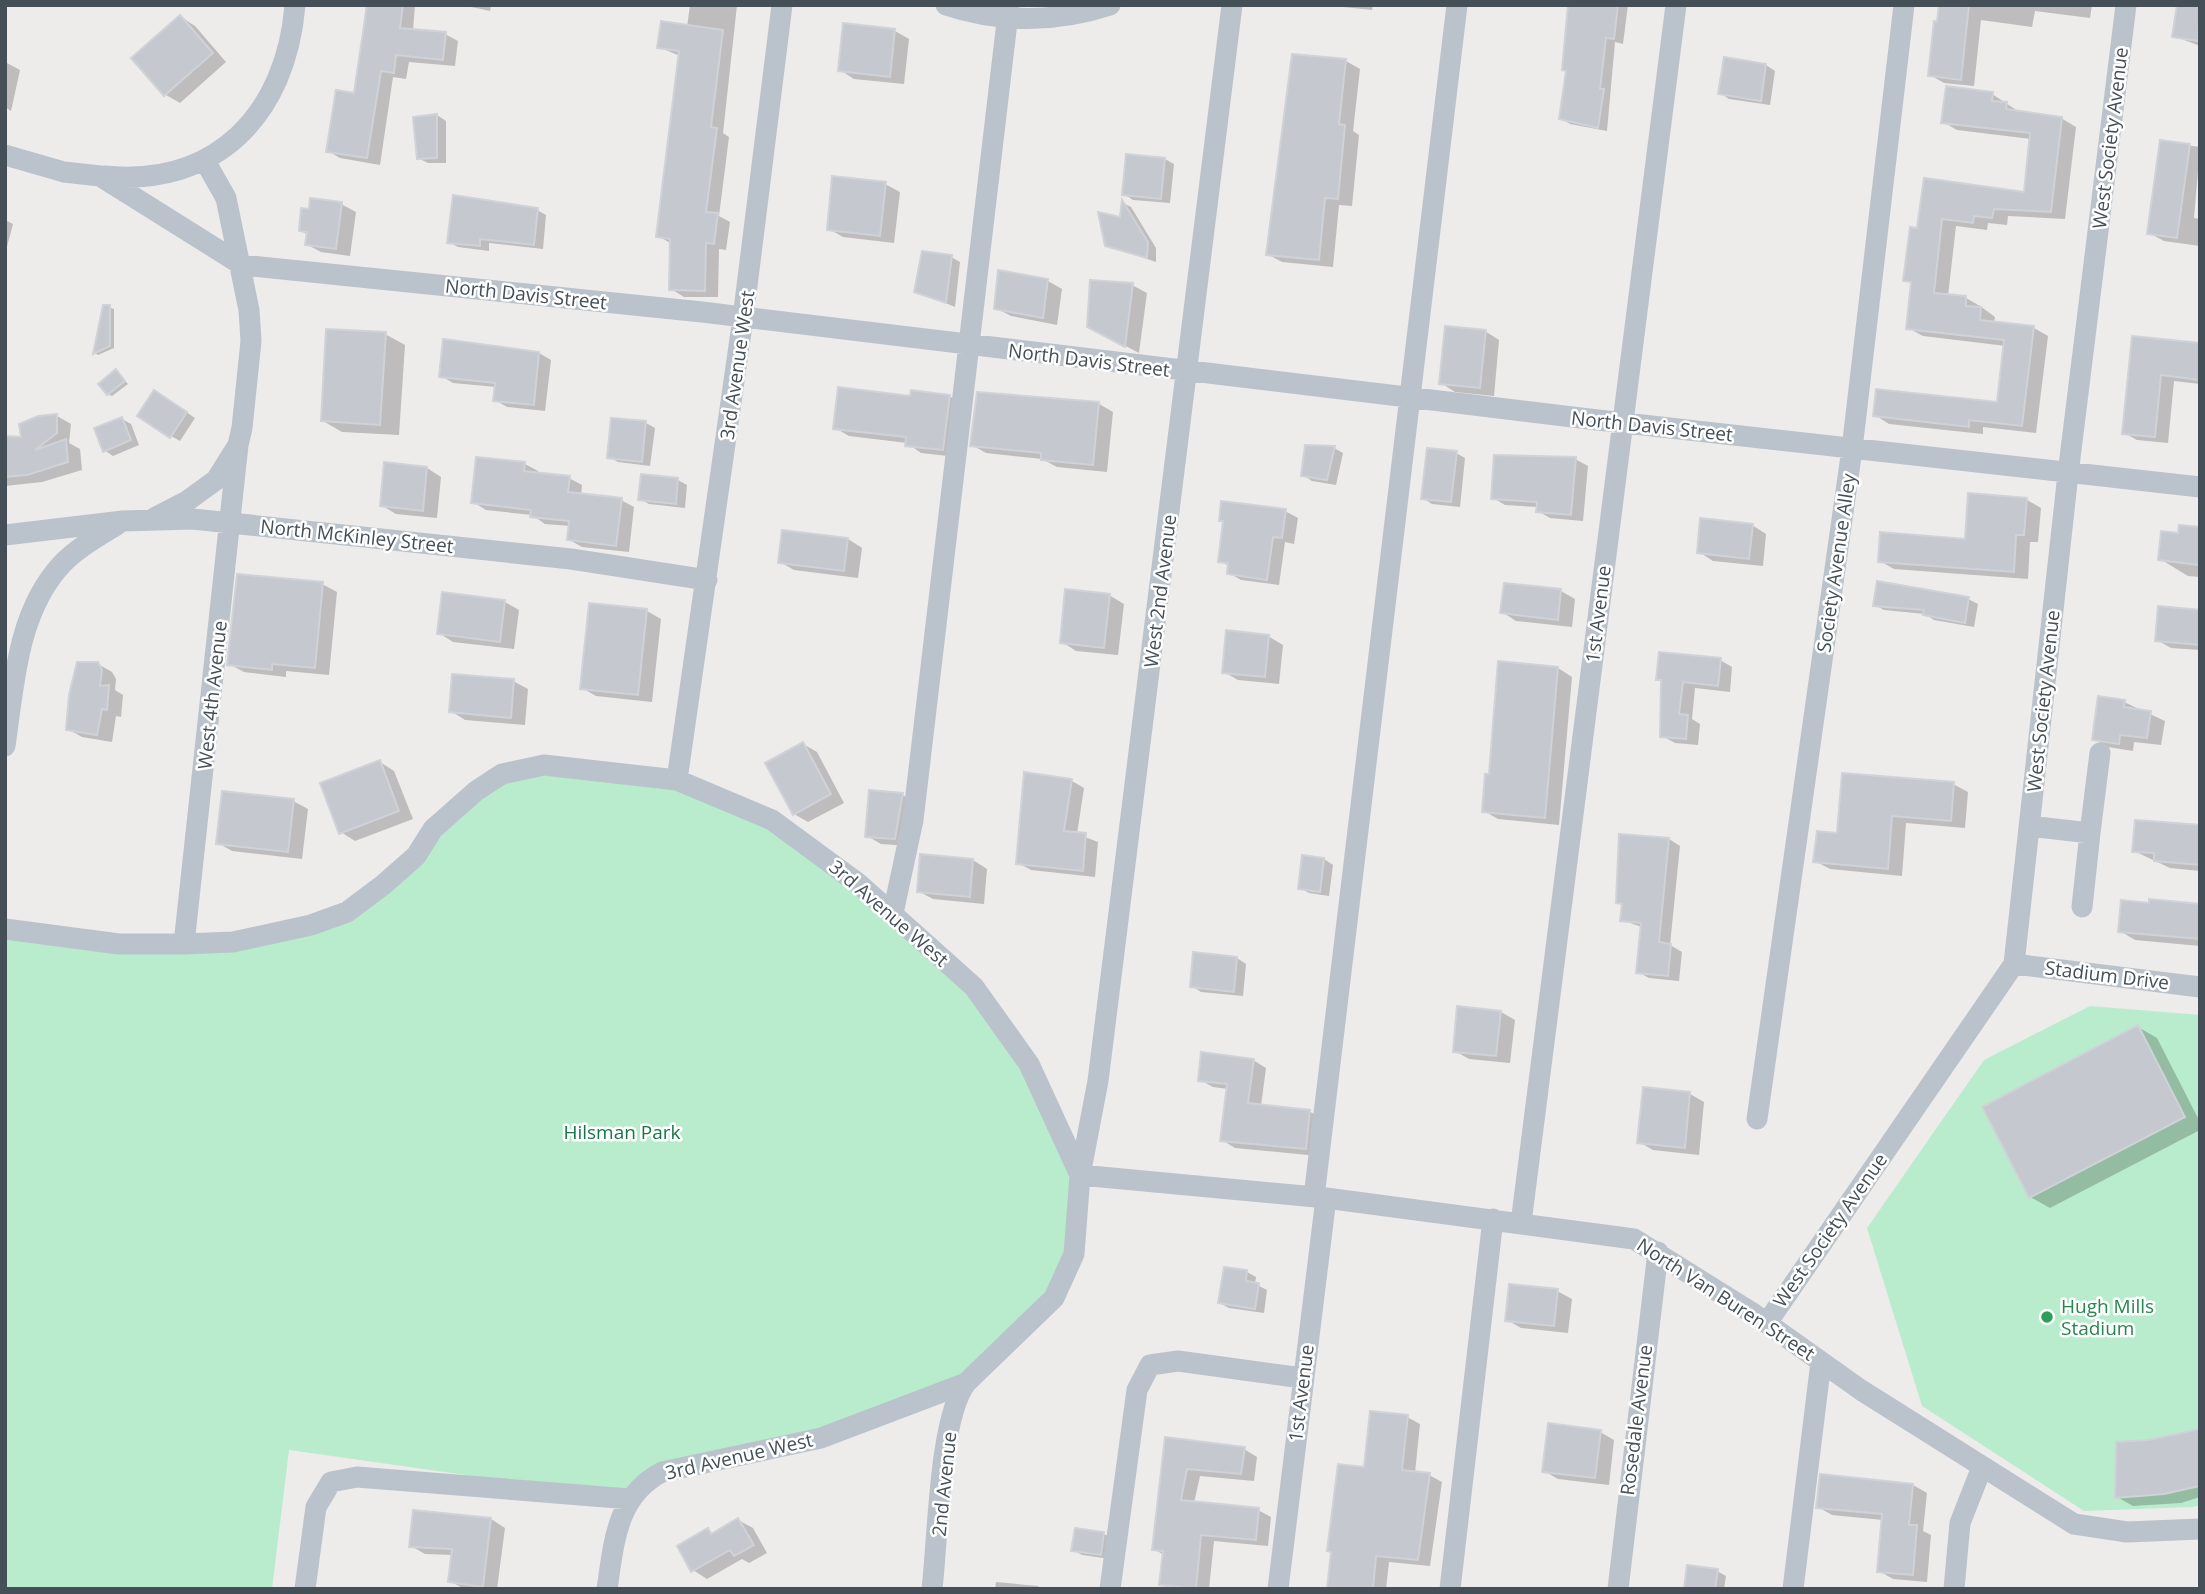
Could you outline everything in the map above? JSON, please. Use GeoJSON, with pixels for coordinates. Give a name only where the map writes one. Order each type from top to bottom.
{"type":"FeatureCollection","features":[{"type":"Feature","properties":{"kind":"street"},"geometry":{"type":"LineString","coordinates":[[100,176],[130,179],[156,177],[205,161],[242,134],[274,86],[286,55],[295,5]]}},
{"type":"Feature","properties":{"kind":"street","name":"3rd Avenue West"},"geometry":{"type":"LineString","coordinates":[[607,1589],[620,1518],[637,1488],[662,1472],[821,1438],[966,1383],[1054,1298],[1074,1254],[1080,1175],[1029,1064],[974,988],[859,884],[772,820],[677,780],[743,318],[782,5]]}},
{"type":"Feature","properties":{"kind":"street"},"geometry":{"type":"LineString","coordinates":[[946,5],[973,14],[1008,12],[1048,19],[1110,5]]}},
{"type":"Feature","properties":{"kind":"street","name":"West 2nd Avenue"},"geometry":{"type":"LineString","coordinates":[[1080,1175],[1098,1081],[1232,5]]}},
{"type":"Feature","properties":{"kind":"street","name":"1st Avenue"},"geometry":{"type":"LineString","coordinates":[[1278,1589],[1320,1198],[1457,5]]}},
{"type":"Feature","properties":{"kind":"street","name":"1st Avenue"},"geometry":{"type":"LineString","coordinates":[[1521,1223],[1676,5]]}},
{"type":"Feature","properties":{"kind":"street","name":"Society Avenue Alley"},"geometry":{"type":"LineString","coordinates":[[1757,1119],[1852,449],[1904,5]]}},
{"type":"Feature","properties":{"kind":"street","name":"West Society Avenue"},"geometry":{"type":"LineString","coordinates":[[1767,1323],[2014,964],[2068,474],[2126,5]]}},
{"type":"Feature","properties":{"kind":"street"},"geometry":{"type":"LineString","coordinates":[[893,913],[913,820],[1008,12]]}},
{"type":"Feature","properties":{"kind":"street","name":"North Davis Street"},"geometry":{"type":"LineString","coordinates":[[5,155],[64,172],[100,176],[242,265],[743,318],[1188,372],[2200,487]]}},
{"type":"Feature","properties":{"kind":"street","name":"West 4th Avenue"},"geometry":{"type":"LineString","coordinates":[[184,944],[251,341],[242,265],[226,198],[205,161]]}},
{"type":"Feature","properties":{"kind":"street","name":"West 4th Avenue"},"geometry":{"type":"LineString","coordinates":[[152,520],[187,501],[216,480],[238,445]]}},
{"type":"Feature","properties":{"kind":"street","name":"North McKinley Street"},"geometry":{"type":"LineString","coordinates":[[5,535],[123,521],[193,519],[571,559],[707,580]]}},
{"type":"Feature","properties":{"kind":"street"},"geometry":{"type":"LineString","coordinates":[[5,746],[23,636],[45,587],[62,564],[90,541],[123,521]]}},
{"type":"Feature","properties":{"kind":"street"},"geometry":{"type":"LineString","coordinates":[[2082,907],[2100,752]]}},
{"type":"Feature","properties":{"kind":"street"},"geometry":{"type":"LineString","coordinates":[[5,929],[119,944],[233,942],[272,936],[347,912],[416,856],[444,818],[477,791],[512,771],[544,765],[677,780]]}},
{"type":"Feature","properties":{"kind":"street"},"geometry":{"type":"LineString","coordinates":[[2029,826],[2090,833]]}},
{"type":"Feature","properties":{"kind":"street","name":"Stadium Drive"},"geometry":{"type":"LineString","coordinates":[[2014,964],[2200,987]]}},
{"type":"Feature","properties":{"kind":"street","name":"North Van Buren Street"},"geometry":{"type":"LineString","coordinates":[[1080,1175],[1320,1198],[1634,1239],[1767,1323],[1821,1362],[1982,1467],[2074,1524],[2127,1532],[2200,1529]]}},
{"type":"Feature","properties":{"kind":"street"},"geometry":{"type":"LineString","coordinates":[[1450,1589],[1493,1219]]}},
{"type":"Feature","properties":{"kind":"street","name":"Rosedale Avenue"},"geometry":{"type":"LineString","coordinates":[[1618,1589],[1658,1252]]}},
{"type":"Feature","properties":{"kind":"street"},"geometry":{"type":"LineString","coordinates":[[1110,1589],[1137,1390],[1150,1365],[1178,1361],[1302,1378]]}},
{"type":"Feature","properties":{"kind":"street"},"geometry":{"type":"LineString","coordinates":[[1793,1589],[1821,1362]]}},
{"type":"Feature","properties":{"kind":"street","name":"2nd Avenue"},"geometry":{"type":"LineString","coordinates":[[932,1589],[946,1438],[954,1408],[966,1383]]}},
{"type":"Feature","properties":{"kind":"street"},"geometry":{"type":"LineString","coordinates":[[1954,1589],[1961,1523],[1982,1467]]}},
{"type":"Feature","properties":{"kind":"street"},"geometry":{"type":"LineString","coordinates":[[305,1589],[316,1507],[331,1482],[356,1477],[630,1499]]}},
{"type":"Feature","properties":{"kind":"green space","name":"Hilsman Park"},"geometry":{"type":"Polygon","coordinates":[[[513,774],[677,782],[810,849],[998,1020],[1076,1171],[1073,1253],[1053,1297],[972,1372],[821,1436],[660,1471],[629,1498],[289,1450],[272,1589],[5,1589],[5,933],[121,949],[315,929],[513,774]]]}},
{"type":"Feature","properties":{"kind":"green space","name":"Hugh Mills Stadium"},"geometry":{"type":"Polygon","coordinates":[[[2090,1006],[2200,1015],[2200,1505],[2193,1507],[2084,1511],[1922,1406],[1867,1228],[1984,1060],[2090,1006]]]}},
{"type":"Feature","properties":{"kind":"building"},"geometry":{"type":"Polygon","coordinates":[[[367,5],[403,5],[400,28],[446,32],[443,60],[396,55],[394,73],[381,71],[367,158],[326,152],[336,90],[354,93],[367,5]]]}},
{"type":"Feature","properties":{"kind":"building"},"geometry":{"type":"Polygon","coordinates":[[[1568,5],[1618,5],[1614,39],[1606,38],[1600,89],[1604,89],[1598,128],[1559,119],[1566,71],[1562,70],[1568,5]]]}},
{"type":"Feature","properties":{"kind":"building"},"geometry":{"type":"Polygon","coordinates":[[[1939,5],[1969,5],[1961,80],[1928,76],[1934,21],[1937,22],[1939,5]]]}},
{"type":"Feature","properties":{"kind":"building"},"geometry":{"type":"Polygon","coordinates":[[[2177,5],[2200,5],[2198,41],[2172,37],[2177,5]]]}},
{"type":"Feature","properties":{"kind":"building"},"geometry":{"type":"Polygon","coordinates":[[[180,15],[213,53],[164,96],[131,58],[180,15]]]}},
{"type":"Feature","properties":{"kind":"building"},"geometry":{"type":"Polygon","coordinates":[[[661,21],[723,30],[711,127],[717,128],[706,212],[718,213],[714,244],[706,243],[705,291],[669,290],[670,239],[656,237],[679,51],[657,48],[661,21]]]}},
{"type":"Feature","properties":{"kind":"building"},"geometry":{"type":"Polygon","coordinates":[[[843,23],[895,29],[890,77],[838,71],[843,23]]]}},
{"type":"Feature","properties":{"kind":"building"},"geometry":{"type":"Polygon","coordinates":[[[1292,54],[1346,59],[1339,124],[1345,125],[1338,199],[1325,198],[1319,260],[1266,255],[1292,54]]]}},
{"type":"Feature","properties":{"kind":"building"},"geometry":{"type":"Polygon","coordinates":[[[1724,57],[1766,64],[1761,101],[1718,94],[1724,57]]]}},
{"type":"Feature","properties":{"kind":"building"},"geometry":{"type":"Polygon","coordinates":[[[1946,86],[1993,92],[1992,101],[2007,102],[2006,109],[2062,117],[2051,212],[1994,209],[1992,218],[1974,216],[1973,223],[1942,219],[1934,293],[1966,296],[1966,306],[1981,307],[1980,320],[2034,326],[2022,426],[1969,420],[1969,427],[1873,416],[1876,389],[1997,402],[2004,340],[1906,329],[1911,282],[1903,281],[1910,227],[1917,228],[1924,178],[2024,192],[2030,133],[1941,123],[1946,86]]]}},
{"type":"Feature","properties":{"kind":"building"},"geometry":{"type":"Polygon","coordinates":[[[437,114],[437,158],[417,159],[413,117],[437,114]]]}},
{"type":"Feature","properties":{"kind":"building"},"geometry":{"type":"Polygon","coordinates":[[[2160,140],[2190,144],[2177,238],[2147,234],[2160,140]]]}},
{"type":"Feature","properties":{"kind":"building"},"geometry":{"type":"Polygon","coordinates":[[[1126,154],[1165,158],[1161,199],[1122,195],[1126,154]]]}},
{"type":"Feature","properties":{"kind":"building"},"geometry":{"type":"Polygon","coordinates":[[[832,176],[886,182],[880,236],[827,230],[832,176]]]}},
{"type":"Feature","properties":{"kind":"building"},"geometry":{"type":"Polygon","coordinates":[[[453,195],[538,208],[534,245],[480,239],[480,246],[447,243],[453,195]]]}},
{"type":"Feature","properties":{"kind":"building"},"geometry":{"type":"Polygon","coordinates":[[[310,198],[342,202],[336,249],[305,245],[307,232],[299,231],[301,208],[309,209],[310,198]]]}},
{"type":"Feature","properties":{"kind":"building"},"geometry":{"type":"Polygon","coordinates":[[[1122,200],[1148,242],[1147,258],[1105,246],[1098,212],[1120,217],[1122,200]]]}},
{"type":"Feature","properties":{"kind":"building"},"geometry":{"type":"Polygon","coordinates":[[[922,251],[952,255],[946,303],[914,292],[922,251]]]}},
{"type":"Feature","properties":{"kind":"building"},"geometry":{"type":"Polygon","coordinates":[[[998,270],[1048,279],[1043,318],[994,309],[998,270]]]}},
{"type":"Feature","properties":{"kind":"building"},"geometry":{"type":"Polygon","coordinates":[[[1090,280],[1133,283],[1125,347],[1087,327],[1090,280]]]}},
{"type":"Feature","properties":{"kind":"building"},"geometry":{"type":"Polygon","coordinates":[[[103,305],[110,305],[110,346],[93,354],[103,305]]]}},
{"type":"Feature","properties":{"kind":"building"},"geometry":{"type":"Polygon","coordinates":[[[1445,326],[1486,330],[1480,388],[1439,384],[1445,326]]]}},
{"type":"Feature","properties":{"kind":"building"},"geometry":{"type":"Polygon","coordinates":[[[326,329],[386,332],[380,425],[321,421],[326,329]]]}},
{"type":"Feature","properties":{"kind":"building"},"geometry":{"type":"Polygon","coordinates":[[[2132,336],[2200,343],[2200,380],[2161,375],[2155,437],[2122,434],[2132,336]]]}},
{"type":"Feature","properties":{"kind":"building"},"geometry":{"type":"Polygon","coordinates":[[[443,339],[539,352],[534,405],[493,401],[495,383],[439,377],[443,339]]]}},
{"type":"Feature","properties":{"kind":"building"},"geometry":{"type":"Polygon","coordinates":[[[116,369],[125,381],[107,395],[98,384],[116,369]]]}},
{"type":"Feature","properties":{"kind":"building"},"geometry":{"type":"Polygon","coordinates":[[[838,387],[910,396],[911,390],[950,395],[943,450],[905,446],[906,437],[833,429],[838,387]]]}},
{"type":"Feature","properties":{"kind":"building"},"geometry":{"type":"Polygon","coordinates":[[[154,390],[187,412],[170,438],[137,416],[154,390]]]}},
{"type":"Feature","properties":{"kind":"building"},"geometry":{"type":"Polygon","coordinates":[[[977,392],[1099,402],[1093,465],[1041,460],[1041,453],[970,446],[977,392]]]}},
{"type":"Feature","properties":{"kind":"building"},"geometry":{"type":"Polygon","coordinates":[[[57,414],[57,433],[35,450],[66,439],[68,462],[27,475],[5,477],[5,436],[21,437],[19,424],[38,416],[57,414]]]}},
{"type":"Feature","properties":{"kind":"building"},"geometry":{"type":"Polygon","coordinates":[[[122,417],[131,440],[103,452],[94,428],[122,417]]]}},
{"type":"Feature","properties":{"kind":"building"},"geometry":{"type":"Polygon","coordinates":[[[611,418],[646,421],[642,462],[607,458],[611,418]]]}},
{"type":"Feature","properties":{"kind":"building"},"geometry":{"type":"Polygon","coordinates":[[[1305,445],[1335,446],[1327,480],[1301,476],[1305,445]]]}},
{"type":"Feature","properties":{"kind":"building"},"geometry":{"type":"Polygon","coordinates":[[[1427,448],[1457,451],[1451,502],[1421,499],[1427,448]]]}},
{"type":"Feature","properties":{"kind":"building"},"geometry":{"type":"Polygon","coordinates":[[[1494,455],[1576,457],[1571,515],[1536,512],[1537,502],[1491,499],[1494,455]]]}},
{"type":"Feature","properties":{"kind":"building"},"geometry":{"type":"Polygon","coordinates":[[[476,457],[525,462],[524,471],[570,476],[568,492],[622,498],[616,546],[567,540],[569,521],[530,517],[531,510],[471,503],[476,457]]]}},
{"type":"Feature","properties":{"kind":"building"},"geometry":{"type":"Polygon","coordinates":[[[384,462],[427,467],[423,511],[380,506],[384,462]]]}},
{"type":"Feature","properties":{"kind":"building"},"geometry":{"type":"Polygon","coordinates":[[[641,474],[678,478],[676,504],[638,500],[641,474]]]}},
{"type":"Feature","properties":{"kind":"building"},"geometry":{"type":"Polygon","coordinates":[[[1968,493],[2027,498],[2024,535],[2016,535],[2014,572],[1878,562],[1880,532],[1965,539],[1968,493]]]}},
{"type":"Feature","properties":{"kind":"building"},"geometry":{"type":"Polygon","coordinates":[[[1221,501],[1286,509],[1282,538],[1273,537],[1267,580],[1227,574],[1228,563],[1218,562],[1223,521],[1219,521],[1221,501]]]}},
{"type":"Feature","properties":{"kind":"building"},"geometry":{"type":"Polygon","coordinates":[[[1700,518],[1753,524],[1749,559],[1697,553],[1700,518]]]}},
{"type":"Feature","properties":{"kind":"building"},"geometry":{"type":"Polygon","coordinates":[[[2179,525],[2200,527],[2200,565],[2158,560],[2161,531],[2178,533],[2179,525]]]}},
{"type":"Feature","properties":{"kind":"building"},"geometry":{"type":"Polygon","coordinates":[[[782,530],[848,538],[844,571],[778,563],[782,530]]]}},
{"type":"Feature","properties":{"kind":"building"},"geometry":{"type":"Polygon","coordinates":[[[237,574],[323,582],[315,668],[272,664],[272,670],[227,665],[237,574]]]}},
{"type":"Feature","properties":{"kind":"building"},"geometry":{"type":"Polygon","coordinates":[[[1877,581],[1969,597],[1965,623],[1923,615],[1924,610],[1873,606],[1877,581]]]}},
{"type":"Feature","properties":{"kind":"building"},"geometry":{"type":"Polygon","coordinates":[[[1504,583],[1561,589],[1558,620],[1500,613],[1504,583]]]}},
{"type":"Feature","properties":{"kind":"building"},"geometry":{"type":"Polygon","coordinates":[[[1065,589],[1110,594],[1104,648],[1060,643],[1065,589]]]}},
{"type":"Feature","properties":{"kind":"building"},"geometry":{"type":"Polygon","coordinates":[[[442,592],[505,600],[500,642],[437,634],[442,592]]]}},
{"type":"Feature","properties":{"kind":"building"},"geometry":{"type":"Polygon","coordinates":[[[589,603],[647,609],[638,695],[580,689],[589,603]]]}},
{"type":"Feature","properties":{"kind":"building"},"geometry":{"type":"Polygon","coordinates":[[[2158,606],[2200,610],[2200,645],[2155,641],[2158,606]]]}},
{"type":"Feature","properties":{"kind":"building"},"geometry":{"type":"Polygon","coordinates":[[[1226,630],[1269,635],[1265,677],[1222,673],[1226,630]]]}},
{"type":"Feature","properties":{"kind":"building"},"geometry":{"type":"Polygon","coordinates":[[[1659,652],[1721,658],[1718,686],[1683,682],[1679,714],[1688,715],[1686,739],[1660,737],[1661,680],[1656,680],[1659,652]]]}},
{"type":"Feature","properties":{"kind":"building"},"geometry":{"type":"Polygon","coordinates":[[[1498,661],[1558,667],[1545,818],[1482,812],[1485,774],[1489,774],[1498,661]]]}},
{"type":"Feature","properties":{"kind":"building"},"geometry":{"type":"Polygon","coordinates":[[[77,662],[98,662],[102,670],[100,686],[109,685],[107,710],[102,709],[97,735],[66,730],[69,695],[77,662]]]}},
{"type":"Feature","properties":{"kind":"building"},"geometry":{"type":"Polygon","coordinates":[[[452,674],[514,679],[511,718],[449,712],[452,674]]]}},
{"type":"Feature","properties":{"kind":"building"},"geometry":{"type":"Polygon","coordinates":[[[2098,696],[2125,700],[2124,707],[2151,711],[2147,738],[2120,735],[2119,744],[2092,740],[2098,696]]]}},
{"type":"Feature","properties":{"kind":"building"},"geometry":{"type":"Polygon","coordinates":[[[803,742],[831,794],[793,815],[765,763],[803,742]]]}},
{"type":"Feature","properties":{"kind":"building"},"geometry":{"type":"Polygon","coordinates":[[[380,760],[399,811],[339,834],[320,783],[380,760]]]}},
{"type":"Feature","properties":{"kind":"building"},"geometry":{"type":"Polygon","coordinates":[[[1024,772],[1072,779],[1064,831],[1086,833],[1083,871],[1016,864],[1024,772]]]}},
{"type":"Feature","properties":{"kind":"building"},"geometry":{"type":"Polygon","coordinates":[[[1842,773],[1954,782],[1951,821],[1892,816],[1888,869],[1813,862],[1817,831],[1837,833],[1842,773]]]}},
{"type":"Feature","properties":{"kind":"building"},"geometry":{"type":"Polygon","coordinates":[[[869,790],[903,793],[895,839],[865,837],[869,790]]]}},
{"type":"Feature","properties":{"kind":"building"},"geometry":{"type":"Polygon","coordinates":[[[222,791],[294,799],[288,852],[216,844],[222,791]]]}},
{"type":"Feature","properties":{"kind":"building"},"geometry":{"type":"Polygon","coordinates":[[[2135,820],[2200,825],[2200,865],[2154,861],[2154,853],[2132,852],[2135,820]]]}},
{"type":"Feature","properties":{"kind":"building"},"geometry":{"type":"Polygon","coordinates":[[[1619,834],[1669,838],[1659,942],[1671,944],[1668,976],[1636,973],[1641,923],[1620,921],[1622,904],[1616,903],[1619,834]]]}},
{"type":"Feature","properties":{"kind":"building"},"geometry":{"type":"Polygon","coordinates":[[[920,854],[973,859],[970,897],[917,892],[920,854]]]}},
{"type":"Feature","properties":{"kind":"building"},"geometry":{"type":"Polygon","coordinates":[[[1302,855],[1324,858],[1320,892],[1298,889],[1302,855]]]}},
{"type":"Feature","properties":{"kind":"building"},"geometry":{"type":"Polygon","coordinates":[[[2149,899],[2200,904],[2200,939],[2118,932],[2121,900],[2149,903],[2149,899]]]}},
{"type":"Feature","properties":{"kind":"building"},"geometry":{"type":"Polygon","coordinates":[[[1193,952],[1237,957],[1234,992],[1190,987],[1193,952]]]}},
{"type":"Feature","properties":{"kind":"building"},"geometry":{"type":"Polygon","coordinates":[[[1457,1006],[1501,1011],[1496,1056],[1453,1052],[1457,1006]]]}},
{"type":"Feature","properties":{"kind":"building"},"geometry":{"type":"Polygon","coordinates":[[[2138,1025],[2185,1117],[2029,1198],[1982,1107],[2138,1025]]]}},
{"type":"Feature","properties":{"kind":"building"},"geometry":{"type":"Polygon","coordinates":[[[1201,1052],[1254,1059],[1248,1103],[1310,1110],[1306,1149],[1220,1141],[1227,1084],[1198,1081],[1201,1052]]]}},
{"type":"Feature","properties":{"kind":"building"},"geometry":{"type":"Polygon","coordinates":[[[1643,1087],[1690,1092],[1685,1148],[1637,1143],[1643,1087]]]}},
{"type":"Feature","properties":{"kind":"building"},"geometry":{"type":"Polygon","coordinates":[[[1224,1267],[1247,1270],[1246,1281],[1259,1283],[1255,1309],[1218,1303],[1224,1267]]]}},
{"type":"Feature","properties":{"kind":"building"},"geometry":{"type":"Polygon","coordinates":[[[1509,1284],[1558,1289],[1554,1326],[1505,1321],[1509,1284]]]}},
{"type":"Feature","properties":{"kind":"building"},"geometry":{"type":"Polygon","coordinates":[[[1370,1411],[1408,1415],[1402,1470],[1430,1473],[1418,1560],[1376,1556],[1373,1589],[1327,1589],[1331,1552],[1327,1551],[1338,1464],[1364,1467],[1370,1411]]]}},
{"type":"Feature","properties":{"kind":"building"},"geometry":{"type":"Polygon","coordinates":[[[1548,1423],[1601,1430],[1595,1478],[1542,1472],[1548,1423]]]}},
{"type":"Feature","properties":{"kind":"building"},"geometry":{"type":"Polygon","coordinates":[[[2200,1429],[2200,1486],[2164,1494],[2115,1498],[2116,1442],[2148,1440],[2200,1429]]]}},
{"type":"Feature","properties":{"kind":"building"},"geometry":{"type":"Polygon","coordinates":[[[1165,1437],[1245,1447],[1241,1474],[1187,1469],[1181,1500],[1259,1508],[1256,1540],[1201,1535],[1196,1589],[1159,1585],[1163,1551],[1152,1550],[1165,1437]]]}},
{"type":"Feature","properties":{"kind":"building"},"geometry":{"type":"Polygon","coordinates":[[[1820,1474],[1913,1484],[1909,1525],[1917,1525],[1913,1575],[1877,1572],[1882,1514],[1816,1508],[1820,1474]]]}},
{"type":"Feature","properties":{"kind":"building"},"geometry":{"type":"Polygon","coordinates":[[[413,1510],[491,1518],[483,1587],[448,1582],[452,1549],[409,1547],[413,1510]]]}},
{"type":"Feature","properties":{"kind":"building"},"geometry":{"type":"Polygon","coordinates":[[[738,1518],[754,1545],[734,1556],[730,1550],[691,1572],[677,1546],[708,1528],[711,1534],[738,1518]]]}},
{"type":"Feature","properties":{"kind":"building"},"geometry":{"type":"Polygon","coordinates":[[[1075,1528],[1104,1532],[1101,1555],[1071,1551],[1075,1528]]]}},
{"type":"Feature","properties":{"kind":"building"},"geometry":{"type":"Polygon","coordinates":[[[1687,1565],[1718,1569],[1715,1589],[1684,1589],[1687,1565]]]}},
{"type":"Feature","properties":{"kind":"place","name":"Hugh Mills Stadium"},"geometry":{"type":"Point","coordinates":[2047,1317]}}]}
